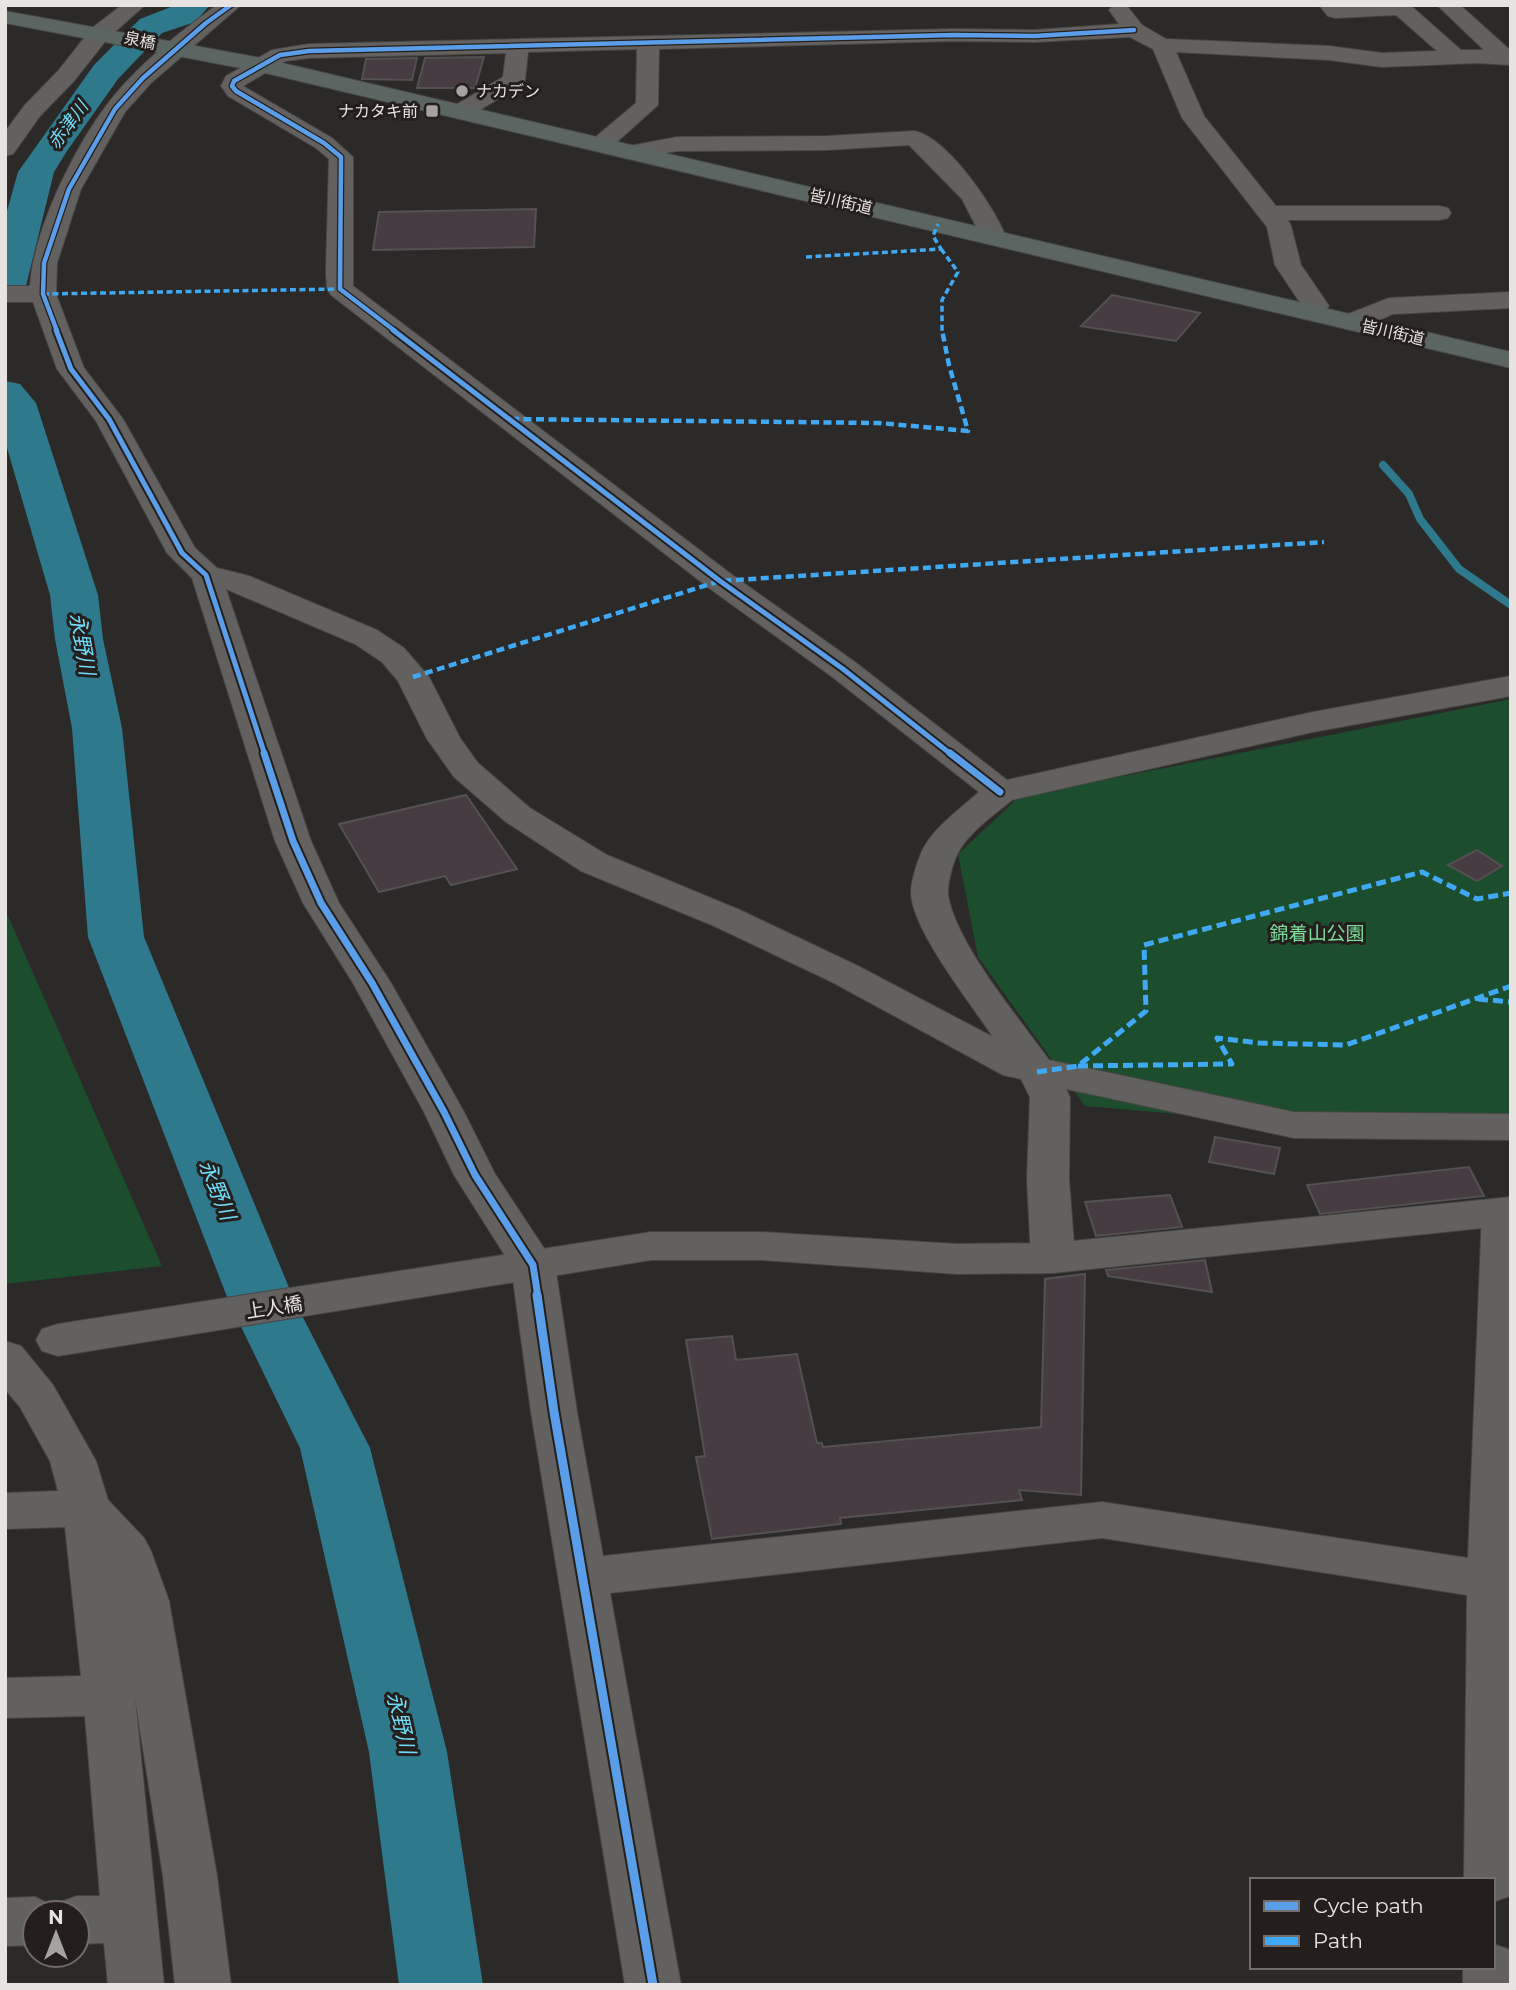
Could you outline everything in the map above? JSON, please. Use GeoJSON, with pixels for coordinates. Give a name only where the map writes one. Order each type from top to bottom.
{"type":"FeatureCollection","features":[{"type":"Feature","properties":{"kind":"main road"},"geometry":{"type":"LineString","coordinates":[[5,17],[105,34]]}},
{"type":"Feature","properties":{"kind":"main road","name":"泉橋"},"geometry":{"type":"LineString","coordinates":[[105,34],[174,47]]}},
{"type":"Feature","properties":{"kind":"main road","name":"皆川街道"},"geometry":{"type":"LineString","coordinates":[[174,47],[261,65],[1511,360]]}},
{"type":"Feature","properties":{"kind":"street"},"geometry":{"type":"LineString","coordinates":[[5,149],[32,111],[135,5]]}},
{"type":"Feature","properties":{"kind":"street"},"geometry":{"type":"LineString","coordinates":[[231,5],[174,47],[115,109],[69,189],[51,237],[38,293],[71,369],[109,419],[182,553],[206,575],[238,583],[314,615],[366,638],[393,655],[413,677],[444,739],[466,770],[518,815],[594,863],[763,934],[845,974],[1017,1066],[1293,1125],[1511,1127]]}},
{"type":"Feature","properties":{"kind":"street"},"geometry":{"type":"LineString","coordinates":[[1117,5],[1134,30],[1162,46],[1329,53],[1382,60],[1508,58]]}},
{"type":"Feature","properties":{"kind":"street"},"geometry":{"type":"LineString","coordinates":[[1329,5],[1335,12],[1401,8],[1456,57]]}},
{"type":"Feature","properties":{"kind":"street"},"geometry":{"type":"LineString","coordinates":[[1447,5],[1508,58]]}},
{"type":"Feature","properties":{"kind":"street"},"geometry":{"type":"LineString","coordinates":[[1000,792],[843,669],[720,581],[340,289],[337,265],[343,177],[341,157],[324,143],[236,91],[232,86],[234,81],[261,65],[280,55],[296,52],[953,35],[1035,36],[1134,30]]}},
{"type":"Feature","properties":{"kind":"street"},"geometry":{"type":"LineString","coordinates":[[1261,33],[1311,31],[1329,53]]}},
{"type":"Feature","properties":{"kind":"street"},"geometry":{"type":"LineString","coordinates":[[600,145],[647,106],[648,42]]}},
{"type":"Feature","properties":{"kind":"street"},"geometry":{"type":"LineString","coordinates":[[460,112],[514,80],[518,46]]}},
{"type":"Feature","properties":{"kind":"street"},"geometry":{"type":"LineString","coordinates":[[1162,46],[1193,118],[1279,226],[1287,265],[1316,306],[1308,311]]}},
{"type":"Feature","properties":{"kind":"street"},"geometry":{"type":"LineString","coordinates":[[632,152],[677,144],[827,143],[915,138],[959,177],[989,223],[993,237]]}},
{"type":"Feature","properties":{"kind":"street"},"geometry":{"type":"LineString","coordinates":[[1269,213],[1439,213]]}},
{"type":"Feature","properties":{"kind":"street"},"geometry":{"type":"LineString","coordinates":[[5,294],[38,293]]}},
{"type":"Feature","properties":{"kind":"street"},"geometry":{"type":"LineString","coordinates":[[1352,322],[1389,306],[1511,300]]}},
{"type":"Feature","properties":{"kind":"street"},"geometry":{"type":"LineString","coordinates":[[206,575],[293,841],[321,902],[410,1051],[475,1175],[512,1269],[554,1412],[653,1985]]}},
{"type":"Feature","properties":{"kind":"street"},"geometry":{"type":"LineString","coordinates":[[1053,1258],[1048,1179],[1050,1097],[1037,1072],[959,959],[937,919],[929,892],[940,851],[964,823],[1000,792],[1313,722],[1511,686]]}},
{"type":"Feature","properties":{"kind":"street"},"geometry":{"type":"LineString","coordinates":[[1491,1878],[1502,1582],[1507,1212]]}},
{"type":"Feature","properties":{"kind":"street","name":"上人橋"},"geometry":{"type":"LineString","coordinates":[[5,1341],[58,1340],[651,1246],[702,1244],[957,1259],[1053,1258],[1507,1212]]}},
{"type":"Feature","properties":{"kind":"street"},"geometry":{"type":"LineString","coordinates":[[5,1357],[37,1397],[73,1461],[87,1508],[109,1695],[136,1985]]}},
{"type":"Feature","properties":{"kind":"street"},"geometry":{"type":"LineString","coordinates":[[5,1511],[87,1508],[127,1550],[144,1601],[190,1876],[203,1985]]}},
{"type":"Feature","properties":{"kind":"street"},"geometry":{"type":"LineString","coordinates":[[583,1577],[1102,1520],[1502,1582]]}},
{"type":"Feature","properties":{"kind":"street"},"geometry":{"type":"LineString","coordinates":[[5,1698],[109,1695]]}},
{"type":"Feature","properties":{"kind":"street"},"geometry":{"type":"LineString","coordinates":[[91,1920],[131,1919]]}},
{"type":"Feature","properties":{"kind":"green space","name":"錦着山公園"},"geometry":{"type":"Polygon","coordinates":[[[1511,699],[1511,1136],[1493,1141],[1085,1106],[978,957],[958,854],[1019,797],[1511,699]]]}},
{"type":"Feature","properties":{"kind":"green space"},"geometry":{"type":"Polygon","coordinates":[[[5,909],[162,1266],[5,1284],[5,909]]]}},
{"type":"Feature","properties":{"kind":"building"},"geometry":{"type":"Polygon","coordinates":[[[484,57],[475,88],[417,88],[425,58],[484,57]]]}},
{"type":"Feature","properties":{"kind":"building"},"geometry":{"type":"Polygon","coordinates":[[[417,58],[412,80],[362,79],[366,59],[417,58]]]}},
{"type":"Feature","properties":{"kind":"building"},"geometry":{"type":"Polygon","coordinates":[[[536,209],[534,247],[373,250],[379,212],[536,209]]]}},
{"type":"Feature","properties":{"kind":"building"},"geometry":{"type":"Polygon","coordinates":[[[1112,295],[1200,313],[1176,341],[1081,326],[1112,295]]]}},
{"type":"Feature","properties":{"kind":"building"},"geometry":{"type":"Polygon","coordinates":[[[466,795],[517,869],[451,885],[445,876],[379,892],[339,824],[466,795]]]}},
{"type":"Feature","properties":{"kind":"building"},"geometry":{"type":"Polygon","coordinates":[[[1477,850],[1502,866],[1477,881],[1448,865],[1477,850]]]}},
{"type":"Feature","properties":{"kind":"building"},"geometry":{"type":"Polygon","coordinates":[[[1215,1137],[1280,1148],[1274,1174],[1209,1162],[1215,1137]]]}},
{"type":"Feature","properties":{"kind":"building"},"geometry":{"type":"Polygon","coordinates":[[[1469,1167],[1484,1196],[1320,1214],[1307,1185],[1469,1167]]]}},
{"type":"Feature","properties":{"kind":"building"},"geometry":{"type":"Polygon","coordinates":[[[1170,1195],[1182,1227],[1096,1236],[1085,1202],[1170,1195]]]}},
{"type":"Feature","properties":{"kind":"building"},"geometry":{"type":"Polygon","coordinates":[[[1205,1260],[1212,1292],[1108,1276],[1106,1270],[1205,1260]]]}},
{"type":"Feature","properties":{"kind":"building"},"geometry":{"type":"Polygon","coordinates":[[[1085,1274],[1081,1495],[1019,1490],[1022,1500],[840,1518],[841,1524],[712,1539],[696,1457],[705,1456],[686,1340],[732,1336],[736,1360],[797,1354],[817,1443],[822,1443],[823,1447],[1041,1427],[1045,1279],[1085,1274]]]}},
{"type":"Feature","properties":{"kind":"waterway","name":"赤津川"},"geometry":{"type":"LineString","coordinates":[[5,290],[36,172],[50,150],[106,72],[151,26],[184,15],[194,5]]}},
{"type":"Feature","properties":{"kind":"waterway","name":"永野川"},"geometry":{"type":"LineString","coordinates":[[5,393],[15,403],[74,595],[79,639],[97,728],[116,937],[262,1302],[335,1448],[408,1752],[441,1985]]}},
{"type":"Feature","properties":{"kind":"waterway"},"geometry":{"type":"LineString","coordinates":[[1383,465],[1409,494],[1420,519],[1459,569],[1511,605]]}},
{"type":"Feature","properties":{"kind":"marked path"},"geometry":{"type":"LineString","coordinates":[[806,257],[941,249],[933,236],[938,224]]}},
{"type":"Feature","properties":{"kind":"marked path"},"geometry":{"type":"LineString","coordinates":[[511,419],[879,423],[968,431],[941,329],[942,300],[958,272],[941,249]]}},
{"type":"Feature","properties":{"kind":"marked path"},"geometry":{"type":"LineString","coordinates":[[43,294],[340,289]]}},
{"type":"Feature","properties":{"kind":"marked path"},"geometry":{"type":"LineString","coordinates":[[413,677],[720,581],[1324,542]]}},
{"type":"Feature","properties":{"kind":"marked path"},"geometry":{"type":"LineString","coordinates":[[1037,1072],[1078,1066],[1146,1011],[1144,945],[1422,872],[1477,899],[1511,893]]}},
{"type":"Feature","properties":{"kind":"marked path"},"geometry":{"type":"LineString","coordinates":[[1078,1066],[1232,1064],[1217,1038],[1259,1043],[1346,1045],[1511,986]]}},
{"type":"Feature","properties":{"kind":"marked path"},"geometry":{"type":"LineString","coordinates":[[1478,999],[1511,1002]]}},
{"type":"Feature","properties":{"kind":"cycle path"},"geometry":{"type":"LineString","coordinates":[[231,5],[206,23],[143,78],[115,109],[69,189],[44,263],[43,294],[71,369],[109,419],[182,553],[206,575],[293,841],[321,903],[372,983],[444,1112],[475,1175],[533,1265],[554,1412],[653,1985]]}},
{"type":"Feature","properties":{"kind":"cycle path"},"geometry":{"type":"LineString","coordinates":[[1000,792],[843,669],[720,581],[340,289],[341,157],[324,143],[236,91],[232,86],[234,81],[280,55],[309,51],[953,35],[1035,36],[1134,30]]}},
{"type":"Feature","properties":{"kind":"place","name":"ナカデン"},"geometry":{"type":"Point","coordinates":[462,91]}},
{"type":"Feature","properties":{"kind":"place","name":"ナカタキ前"},"geometry":{"type":"Point","coordinates":[432,111]}}]}
